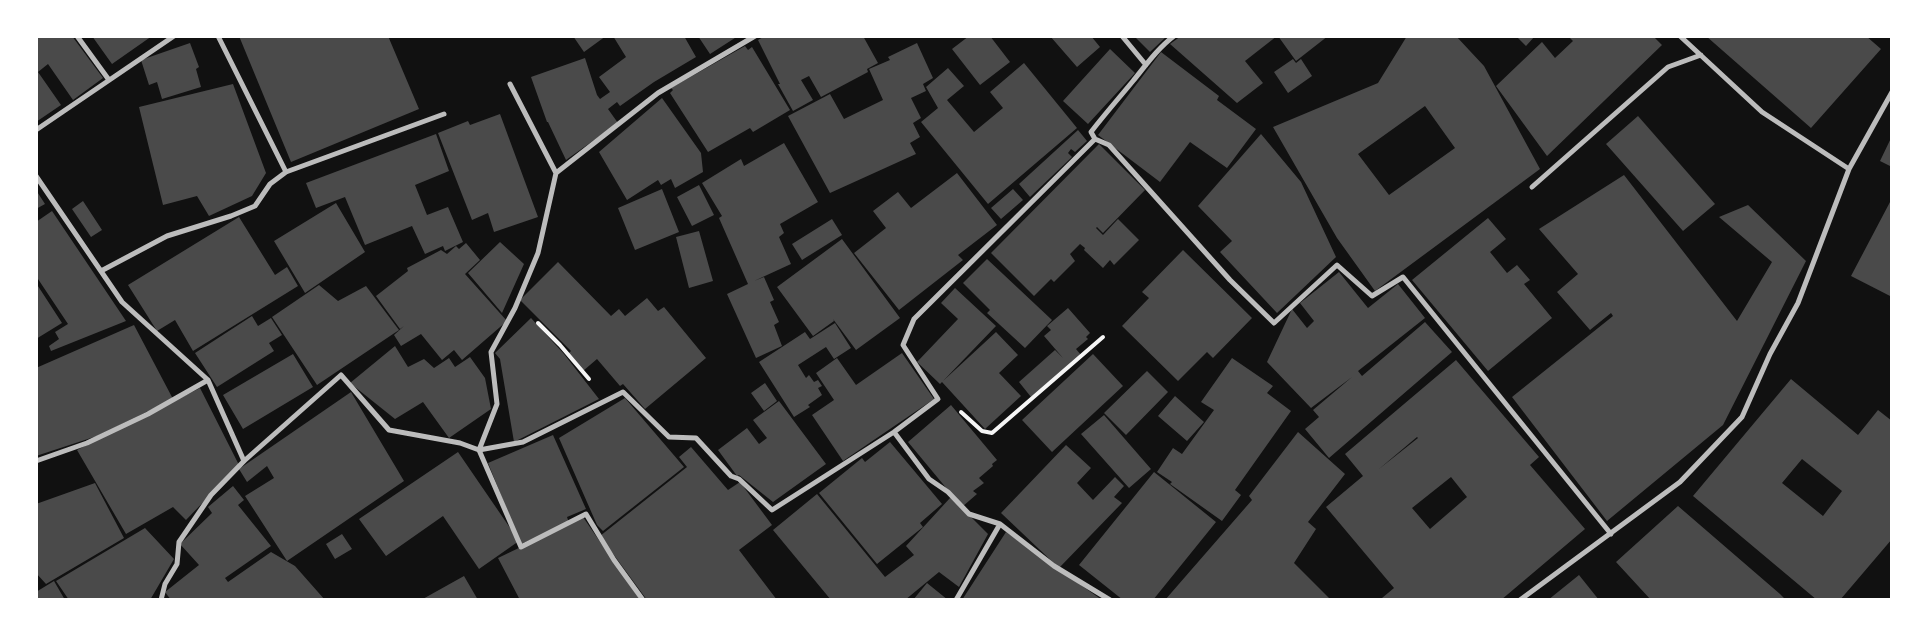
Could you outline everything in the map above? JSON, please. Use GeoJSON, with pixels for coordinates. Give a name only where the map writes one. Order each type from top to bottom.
{"type":"FeatureCollection","features":[{"type":"Feature","properties":{"kind":"street"},"geometry":{"type":"LineString","coordinates":[[77,36],[110,80]]}},
{"type":"Feature","properties":{"kind":"street"},"geometry":{"type":"LineString","coordinates":[[36,130],[174,36]]}},
{"type":"Feature","properties":{"kind":"street"},"geometry":{"type":"LineString","coordinates":[[218,36],[286,172]]}},
{"type":"Feature","properties":{"kind":"street"},"geometry":{"type":"LineString","coordinates":[[643,600],[614,560],[586,514],[521,547],[478,450],[497,404],[492,352],[517,303],[538,253],[556,173],[658,93],[754,36]]}},
{"type":"Feature","properties":{"kind":"street"},"geometry":{"type":"LineString","coordinates":[[1122,36],[1146,65]]}},
{"type":"Feature","properties":{"kind":"street"},"geometry":{"type":"LineString","coordinates":[[1174,36],[1146,65],[1091,132],[1095,139],[1109,145],[1230,280],[1274,323],[1336,264],[1372,296],[1403,277],[1611,534]]}},
{"type":"Feature","properties":{"kind":"street"},"geometry":{"type":"LineString","coordinates":[[1680,36],[1762,112],[1850,169]]}},
{"type":"Feature","properties":{"kind":"street"},"geometry":{"type":"LineString","coordinates":[[1532,187],[1668,67],[1701,55]]}},
{"type":"Feature","properties":{"kind":"street"},"geometry":{"type":"LineString","coordinates":[[510,84],[556,173]]}},
{"type":"Feature","properties":{"kind":"street"},"geometry":{"type":"LineString","coordinates":[[1520,600],[1680,482],[1742,417],[1770,354],[1798,303],[1850,169],[1892,92]]}},
{"type":"Feature","properties":{"kind":"street"},"geometry":{"type":"LineString","coordinates":[[101,272],[167,236],[255,206],[270,184],[286,172],[444,114]]}},
{"type":"Feature","properties":{"kind":"street"},"geometry":{"type":"LineString","coordinates":[[161,600],[165,584],[177,564],[179,542],[211,495],[244,461],[341,375],[389,430],[460,443],[478,450],[523,442],[623,392],[669,437],[696,438],[731,476],[739,479],[772,510],[894,432],[938,399],[903,345],[914,319],[1095,139]]}},
{"type":"Feature","properties":{"kind":"street"},"geometry":{"type":"LineString","coordinates":[[36,176],[122,302],[208,380],[244,461]]}},
{"type":"Feature","properties":{"kind":"street"},"geometry":{"type":"LineString","coordinates":[[36,461],[87,443],[138,419],[208,380]]}},
{"type":"Feature","properties":{"kind":"street"},"geometry":{"type":"LineString","coordinates":[[894,432],[929,479],[948,492],[969,514],[1000,524],[1054,566],[1110,600]]}},
{"type":"Feature","properties":{"kind":"street"},"geometry":{"type":"LineString","coordinates":[[956,600],[1000,524]]}},
{"type":"Feature","properties":{"kind":"path"},"geometry":{"type":"LineString","coordinates":[[517,303],[560,345],[608,400]]}},
{"type":"Feature","properties":{"kind":"path"},"geometry":{"type":"LineString","coordinates":[[938,399],[948,400],[982,431],[992,433],[1103,337]]}},
{"type":"Feature","properties":{"kind":"building"},"geometry":{"type":"Polygon","coordinates":[[[36,36],[72,36],[103,78],[73,100],[48,64],[38,72],[61,105],[36,122],[36,36]]]}},
{"type":"Feature","properties":{"kind":"building"},"geometry":{"type":"Polygon","coordinates":[[[92,36],[152,36],[112,64],[92,36]]]}},
{"type":"Feature","properties":{"kind":"building"},"geometry":{"type":"Polygon","coordinates":[[[239,36],[388,36],[419,109],[291,162],[239,36]]]}},
{"type":"Feature","properties":{"kind":"building"},"geometry":{"type":"Polygon","coordinates":[[[573,36],[606,36],[584,52],[573,36]]]}},
{"type":"Feature","properties":{"kind":"building"},"geometry":{"type":"Polygon","coordinates":[[[613,36],[684,36],[696,57],[620,106],[617,102],[608,109],[618,123],[566,160],[547,122],[531,77],[585,58],[600,99],[610,92],[599,77],[626,57],[613,36]]]}},
{"type":"Feature","properties":{"kind":"building"},"geometry":{"type":"Polygon","coordinates":[[[698,36],[738,36],[710,54],[698,36]]]}},
{"type":"Feature","properties":{"kind":"building"},"geometry":{"type":"Polygon","coordinates":[[[765,36],[863,36],[878,63],[867,69],[868,72],[821,97],[809,76],[801,80],[813,100],[793,111],[758,40],[765,36]]]}},
{"type":"Feature","properties":{"kind":"building"},"geometry":{"type":"Polygon","coordinates":[[[969,36],[990,36],[1010,62],[980,85],[952,49],[969,36]]]}},
{"type":"Feature","properties":{"kind":"building"},"geometry":{"type":"Polygon","coordinates":[[[1050,36],[1091,36],[1100,47],[1077,67],[1050,36]]]}},
{"type":"Feature","properties":{"kind":"building"},"geometry":{"type":"Polygon","coordinates":[[[1134,36],[1167,36],[1150,52],[1134,36]]]}},
{"type":"Feature","properties":{"kind":"building"},"geometry":{"type":"Polygon","coordinates":[[[1181,36],[1277,36],[1245,61],[1263,83],[1237,103],[1170,44],[1181,36]]]}},
{"type":"Feature","properties":{"kind":"building"},"geometry":{"type":"Polygon","coordinates":[[[1278,36],[1328,36],[1296,61],[1278,36]]]}},
{"type":"Feature","properties":{"kind":"building"},"geometry":{"type":"Polygon","coordinates":[[[1407,36],[1456,36],[1484,66],[1540,169],[1375,291],[1337,238],[1273,127],[1378,83],[1407,36]],[[1425,106],[1358,154],[1389,195],[1455,148],[1425,106]]]}},
{"type":"Feature","properties":{"kind":"building"},"geometry":{"type":"Polygon","coordinates":[[[1516,36],[1535,36],[1526,46],[1516,36]]]}},
{"type":"Feature","properties":{"kind":"building"},"geometry":{"type":"Polygon","coordinates":[[[1568,36],[1653,36],[1662,45],[1547,156],[1496,86],[1542,42],[1555,58],[1573,41],[1568,36]]]}},
{"type":"Feature","properties":{"kind":"building"},"geometry":{"type":"Polygon","coordinates":[[[1706,36],[1866,36],[1881,49],[1811,128],[1706,36]]]}},
{"type":"Feature","properties":{"kind":"building"},"geometry":{"type":"Polygon","coordinates":[[[190,43],[199,67],[196,69],[201,87],[162,99],[157,82],[149,85],[141,60],[190,43]]]}},
{"type":"Feature","properties":{"kind":"building"},"geometry":{"type":"Polygon","coordinates":[[[917,43],[933,78],[923,84],[926,91],[911,98],[921,118],[913,123],[920,137],[910,143],[916,154],[830,193],[788,116],[830,94],[844,119],[883,100],[869,69],[890,60],[888,57],[917,43]]]}},
{"type":"Feature","properties":{"kind":"building"},"geometry":{"type":"Polygon","coordinates":[[[745,46],[748,50],[752,47],[790,110],[753,132],[750,128],[708,152],[670,93],[673,90],[671,88],[745,46]]]}},
{"type":"Feature","properties":{"kind":"building"},"geometry":{"type":"Polygon","coordinates":[[[1110,49],[1135,73],[1088,124],[1063,101],[1110,49]]]}},
{"type":"Feature","properties":{"kind":"building"},"geometry":{"type":"Polygon","coordinates":[[[1161,52],[1219,96],[1217,100],[1256,129],[1227,168],[1190,142],[1160,182],[1098,135],[1161,52]]]}},
{"type":"Feature","properties":{"kind":"building"},"geometry":{"type":"Polygon","coordinates":[[[1293,59],[1296,63],[1301,59],[1312,76],[1288,93],[1274,72],[1293,59]]]}},
{"type":"Feature","properties":{"kind":"building"},"geometry":{"type":"Polygon","coordinates":[[[1024,63],[1077,128],[988,204],[921,122],[938,108],[926,87],[948,68],[964,86],[947,100],[974,132],[1003,108],[990,92],[1024,63]]]}},
{"type":"Feature","properties":{"kind":"building"},"geometry":{"type":"Polygon","coordinates":[[[233,84],[266,173],[252,196],[209,216],[197,196],[163,205],[139,107],[233,84]]]}},
{"type":"Feature","properties":{"kind":"building"},"geometry":{"type":"Polygon","coordinates":[[[662,98],[701,153],[703,172],[675,188],[671,179],[661,185],[658,180],[627,200],[599,152],[662,98]]]}},
{"type":"Feature","properties":{"kind":"building"},"geometry":{"type":"Polygon","coordinates":[[[500,114],[538,217],[494,232],[488,213],[472,220],[438,133],[468,121],[470,125],[500,114]]]}},
{"type":"Feature","properties":{"kind":"building"},"geometry":{"type":"Polygon","coordinates":[[[1638,116],[1715,204],[1683,231],[1606,144],[1638,116]]]}},
{"type":"Feature","properties":{"kind":"building"},"geometry":{"type":"Polygon","coordinates":[[[1078,130],[1087,141],[1075,152],[1071,149],[1068,153],[1072,157],[1030,197],[1019,184],[1078,130]]]}},
{"type":"Feature","properties":{"kind":"building"},"geometry":{"type":"Polygon","coordinates":[[[436,134],[449,171],[415,185],[427,215],[448,207],[463,242],[445,251],[443,246],[425,254],[412,226],[365,245],[345,197],[316,208],[306,183],[436,134]]]}},
{"type":"Feature","properties":{"kind":"building"},"geometry":{"type":"Polygon","coordinates":[[[1261,134],[1301,182],[1336,257],[1277,313],[1220,252],[1232,241],[1198,206],[1261,134]]]}},
{"type":"Feature","properties":{"kind":"building"},"geometry":{"type":"Polygon","coordinates":[[[1892,136],[1892,167],[1880,161],[1892,136]]]}},
{"type":"Feature","properties":{"kind":"building"},"geometry":{"type":"Polygon","coordinates":[[[784,143],[818,202],[780,224],[784,233],[779,237],[791,264],[754,281],[764,277],[774,300],[770,302],[779,322],[774,325],[782,346],[756,358],[727,294],[748,284],[719,218],[722,216],[702,183],[741,159],[744,166],[784,143]]]}},
{"type":"Feature","properties":{"kind":"building"},"geometry":{"type":"Polygon","coordinates":[[[1099,144],[1145,190],[1103,233],[1096,228],[1103,235],[1118,219],[1139,240],[1114,265],[1110,260],[1103,268],[1080,244],[1070,254],[1075,261],[1054,282],[1051,279],[1034,296],[991,253],[1099,144]]]}},
{"type":"Feature","properties":{"kind":"building"},"geometry":{"type":"Polygon","coordinates":[[[957,173],[997,225],[958,255],[963,260],[899,310],[854,253],[886,228],[873,211],[898,192],[911,208],[957,173]]]}},
{"type":"Feature","properties":{"kind":"building"},"geometry":{"type":"Polygon","coordinates":[[[1624,175],[1737,321],[1772,262],[1719,217],[1748,205],[1806,261],[1723,425],[1607,521],[1512,397],[1613,316],[1611,313],[1590,330],[1557,292],[1578,274],[1539,229],[1624,175]]]}},
{"type":"Feature","properties":{"kind":"building"},"geometry":{"type":"Polygon","coordinates":[[[699,185],[714,215],[692,226],[677,197],[699,185]]]}},
{"type":"Feature","properties":{"kind":"building"},"geometry":{"type":"Polygon","coordinates":[[[662,189],[679,232],[635,250],[618,208],[662,189]]]}},
{"type":"Feature","properties":{"kind":"building"},"geometry":{"type":"Polygon","coordinates":[[[1013,189],[1023,200],[1001,219],[991,208],[1013,189]]]}},
{"type":"Feature","properties":{"kind":"building"},"geometry":{"type":"Polygon","coordinates":[[[36,190],[45,204],[36,209],[36,190]]]}},
{"type":"Feature","properties":{"kind":"building"},"geometry":{"type":"Polygon","coordinates":[[[83,201],[102,230],[91,237],[72,209],[83,201]]]}},
{"type":"Feature","properties":{"kind":"building"},"geometry":{"type":"Polygon","coordinates":[[[1890,202],[1892,203],[1892,297],[1851,276],[1890,202]]]}},
{"type":"Feature","properties":{"kind":"building"},"geometry":{"type":"Polygon","coordinates":[[[336,203],[365,252],[305,293],[274,241],[336,203]]]}},
{"type":"Feature","properties":{"kind":"building"},"geometry":{"type":"Polygon","coordinates":[[[52,211],[126,321],[51,351],[49,346],[59,339],[55,332],[68,324],[36,276],[36,222],[52,211]]]}},
{"type":"Feature","properties":{"kind":"building"},"geometry":{"type":"Polygon","coordinates":[[[239,217],[275,275],[287,267],[298,286],[193,351],[175,320],[157,331],[128,285],[239,217]]]}},
{"type":"Feature","properties":{"kind":"building"},"geometry":{"type":"Polygon","coordinates":[[[1488,218],[1506,239],[1490,252],[1507,273],[1517,265],[1530,280],[1524,284],[1552,318],[1488,371],[1412,280],[1488,218]]]}},
{"type":"Feature","properties":{"kind":"building"},"geometry":{"type":"Polygon","coordinates":[[[832,219],[842,235],[802,260],[792,244],[832,219]]]}},
{"type":"Feature","properties":{"kind":"building"},"geometry":{"type":"Polygon","coordinates":[[[699,231],[713,281],[689,288],[676,237],[699,231]]]}},
{"type":"Feature","properties":{"kind":"building"},"geometry":{"type":"Polygon","coordinates":[[[842,239],[900,318],[856,350],[833,319],[834,321],[813,336],[777,287],[842,239]]]}},
{"type":"Feature","properties":{"kind":"building"},"geometry":{"type":"Polygon","coordinates":[[[500,242],[524,264],[502,313],[468,273],[500,242]]]}},
{"type":"Feature","properties":{"kind":"building"},"geometry":{"type":"Polygon","coordinates":[[[466,243],[480,260],[465,274],[507,321],[462,360],[454,350],[442,360],[421,334],[401,346],[394,335],[404,326],[400,329],[376,296],[408,271],[407,268],[441,250],[447,254],[456,246],[459,249],[466,243]]]}},
{"type":"Feature","properties":{"kind":"building"},"geometry":{"type":"Polygon","coordinates":[[[1183,250],[1252,318],[1213,358],[1207,352],[1178,381],[1122,326],[1149,298],[1142,292],[1183,250]]]}},
{"type":"Feature","properties":{"kind":"building"},"geometry":{"type":"Polygon","coordinates":[[[987,259],[1052,320],[1025,348],[987,313],[990,310],[963,283],[987,259]]]}},
{"type":"Feature","properties":{"kind":"building"},"geometry":{"type":"Polygon","coordinates":[[[558,262],[611,316],[619,309],[625,316],[647,298],[658,311],[664,307],[706,358],[645,409],[623,384],[620,386],[597,359],[583,371],[568,354],[571,351],[520,300],[558,262]]]}},
{"type":"Feature","properties":{"kind":"building"},"geometry":{"type":"Polygon","coordinates":[[[1339,272],[1368,308],[1398,284],[1425,318],[1358,371],[1362,376],[1425,322],[1452,352],[1329,458],[1305,429],[1319,417],[1313,410],[1352,377],[1311,408],[1267,362],[1292,309],[1307,328],[1314,321],[1300,303],[1339,272]]]}},
{"type":"Feature","properties":{"kind":"building"},"geometry":{"type":"Polygon","coordinates":[[[36,283],[62,323],[36,339],[36,283]]]}},
{"type":"Feature","properties":{"kind":"building"},"geometry":{"type":"Polygon","coordinates":[[[319,285],[338,301],[366,286],[399,330],[317,385],[272,317],[319,285]]]}},
{"type":"Feature","properties":{"kind":"building"},"geometry":{"type":"Polygon","coordinates":[[[955,288],[996,326],[943,381],[996,332],[1018,355],[999,373],[1021,396],[985,429],[942,382],[940,384],[917,362],[958,319],[941,303],[955,288]]]}},
{"type":"Feature","properties":{"kind":"building"},"geometry":{"type":"Polygon","coordinates":[[[1068,308],[1090,333],[1086,337],[1088,339],[1076,349],[1081,355],[1031,397],[1019,382],[1055,350],[1063,358],[1044,336],[1051,330],[1047,326],[1068,308]]]}},
{"type":"Feature","properties":{"kind":"building"},"geometry":{"type":"Polygon","coordinates":[[[252,316],[258,326],[271,318],[282,335],[269,343],[274,351],[217,387],[195,353],[252,316]]]}},
{"type":"Feature","properties":{"kind":"building"},"geometry":{"type":"Polygon","coordinates":[[[531,318],[564,354],[599,399],[514,442],[500,359],[495,353],[531,318]]]}},
{"type":"Feature","properties":{"kind":"building"},"geometry":{"type":"Polygon","coordinates":[[[835,323],[851,348],[834,359],[826,347],[798,365],[806,378],[809,375],[814,382],[818,380],[822,386],[818,388],[822,395],[808,405],[810,407],[794,417],[759,362],[805,332],[810,339],[835,323]]]}},
{"type":"Feature","properties":{"kind":"building"},"geometry":{"type":"Polygon","coordinates":[[[134,325],[173,399],[97,436],[36,456],[36,368],[134,325]]]}},
{"type":"Feature","properties":{"kind":"building"},"geometry":{"type":"Polygon","coordinates":[[[395,346],[408,367],[424,359],[434,368],[449,358],[455,367],[470,357],[485,378],[491,409],[449,438],[423,402],[395,419],[350,383],[395,346]]]}},
{"type":"Feature","properties":{"kind":"building"},"geometry":{"type":"Polygon","coordinates":[[[902,353],[934,399],[843,461],[812,415],[834,400],[816,373],[837,358],[856,385],[902,353]]]}},
{"type":"Feature","properties":{"kind":"building"},"geometry":{"type":"Polygon","coordinates":[[[293,354],[313,387],[243,429],[223,395],[293,354]]]}},
{"type":"Feature","properties":{"kind":"building"},"geometry":{"type":"Polygon","coordinates":[[[1093,354],[1123,386],[1052,452],[1022,420],[1093,354]]]}},
{"type":"Feature","properties":{"kind":"building"},"geometry":{"type":"Polygon","coordinates":[[[1232,358],[1273,386],[1267,393],[1291,411],[1235,490],[1241,495],[1222,521],[1157,472],[1173,448],[1182,454],[1214,410],[1201,402],[1232,358]]]}},
{"type":"Feature","properties":{"kind":"building"},"geometry":{"type":"Polygon","coordinates":[[[1456,360],[1539,457],[1530,465],[1585,529],[1501,600],[1384,600],[1382,598],[1394,588],[1326,507],[1363,476],[1345,454],[1456,360]],[[1417,437],[1379,469],[1418,438],[1417,437]],[[1451,477],[1412,508],[1430,529],[1467,497],[1451,477]]]}},
{"type":"Feature","properties":{"kind":"building"},"geometry":{"type":"Polygon","coordinates":[[[1147,371],[1168,392],[1126,435],[1104,413],[1147,371]]]}},
{"type":"Feature","properties":{"kind":"building"},"geometry":{"type":"Polygon","coordinates":[[[1791,379],[1858,435],[1878,410],[1892,421],[1892,539],[1840,600],[1817,600],[1693,496],[1791,379]],[[1802,459],[1782,483],[1823,516],[1842,491],[1802,459]]]}},
{"type":"Feature","properties":{"kind":"building"},"geometry":{"type":"Polygon","coordinates":[[[765,383],[777,401],[764,411],[751,393],[765,383]]]}},
{"type":"Feature","properties":{"kind":"building"},"geometry":{"type":"Polygon","coordinates":[[[200,388],[239,465],[186,520],[173,507],[126,534],[77,450],[200,388]]]}},
{"type":"Feature","properties":{"kind":"building"},"geometry":{"type":"Polygon","coordinates":[[[351,392],[404,481],[287,561],[245,496],[274,478],[267,466],[247,482],[239,469],[351,392]]]}},
{"type":"Feature","properties":{"kind":"building"},"geometry":{"type":"Polygon","coordinates":[[[1175,396],[1204,422],[1187,441],[1158,416],[1175,396]]]}},
{"type":"Feature","properties":{"kind":"building"},"geometry":{"type":"Polygon","coordinates":[[[625,398],[684,467],[603,531],[597,525],[559,438],[625,398]]]}},
{"type":"Feature","properties":{"kind":"building"},"geometry":{"type":"Polygon","coordinates":[[[779,401],[826,464],[773,502],[739,475],[737,476],[718,450],[747,428],[759,444],[767,438],[753,420],[779,401]]]}},
{"type":"Feature","properties":{"kind":"building"},"geometry":{"type":"Polygon","coordinates":[[[951,405],[997,460],[979,478],[984,483],[973,491],[977,494],[962,507],[908,442],[951,405]]]}},
{"type":"Feature","properties":{"kind":"building"},"geometry":{"type":"Polygon","coordinates":[[[1104,415],[1151,469],[1129,488],[1081,434],[1104,415]]]}},
{"type":"Feature","properties":{"kind":"building"},"geometry":{"type":"Polygon","coordinates":[[[1298,432],[1345,474],[1308,522],[1316,529],[1294,563],[1329,598],[1327,600],[1165,600],[1252,500],[1249,496],[1298,432]]]}},
{"type":"Feature","properties":{"kind":"building"},"geometry":{"type":"Polygon","coordinates":[[[553,435],[586,509],[567,517],[569,523],[521,544],[488,463],[553,435]]]}},
{"type":"Feature","properties":{"kind":"building"},"geometry":{"type":"Polygon","coordinates":[[[890,442],[942,504],[920,523],[923,527],[877,564],[819,493],[862,458],[865,462],[890,442]]]}},
{"type":"Feature","properties":{"kind":"building"},"geometry":{"type":"Polygon","coordinates":[[[1066,445],[1091,468],[1077,483],[1093,500],[1115,477],[1124,486],[1114,497],[1122,503],[1059,568],[1001,513],[1066,445]]]}},
{"type":"Feature","properties":{"kind":"building"},"geometry":{"type":"Polygon","coordinates":[[[691,447],[728,490],[740,482],[772,525],[739,550],[777,600],[647,600],[600,536],[687,467],[679,457],[691,447]]]}},
{"type":"Feature","properties":{"kind":"building"},"geometry":{"type":"Polygon","coordinates":[[[458,452],[519,541],[479,569],[443,516],[386,556],[359,519],[458,452]]]}},
{"type":"Feature","properties":{"kind":"building"},"geometry":{"type":"Polygon","coordinates":[[[1154,472],[1216,522],[1153,600],[1123,600],[1079,565],[1154,472]]]}},
{"type":"Feature","properties":{"kind":"building"},"geometry":{"type":"Polygon","coordinates":[[[95,483],[124,538],[46,584],[36,573],[38,566],[36,560],[36,504],[95,483]]]}},
{"type":"Feature","properties":{"kind":"building"},"geometry":{"type":"Polygon","coordinates":[[[233,486],[244,500],[238,505],[271,546],[225,578],[228,582],[271,552],[295,566],[325,600],[171,600],[165,592],[199,565],[180,544],[212,513],[208,507],[233,486]]]}},
{"type":"Feature","properties":{"kind":"building"},"geometry":{"type":"Polygon","coordinates":[[[817,494],[885,577],[914,555],[906,546],[950,498],[988,534],[959,587],[939,572],[905,600],[831,600],[773,530],[817,494]]]}},
{"type":"Feature","properties":{"kind":"building"},"geometry":{"type":"Polygon","coordinates":[[[1678,506],[1786,600],[1651,600],[1616,562],[1678,506]]]}},
{"type":"Feature","properties":{"kind":"building"},"geometry":{"type":"Polygon","coordinates":[[[583,517],[640,600],[520,600],[498,558],[583,517]]]}},
{"type":"Feature","properties":{"kind":"building"},"geometry":{"type":"Polygon","coordinates":[[[145,528],[174,559],[150,600],[69,600],[56,581],[145,528]]]}},
{"type":"Feature","properties":{"kind":"building"},"geometry":{"type":"Polygon","coordinates":[[[1006,532],[1102,600],[962,600],[1006,532]]]}},
{"type":"Feature","properties":{"kind":"building"},"geometry":{"type":"Polygon","coordinates":[[[342,534],[352,549],[335,559],[326,544],[342,534]]]}},
{"type":"Feature","properties":{"kind":"building"},"geometry":{"type":"Polygon","coordinates":[[[1579,575],[1599,600],[1548,600],[1579,575]]]}},
{"type":"Feature","properties":{"kind":"building"},"geometry":{"type":"Polygon","coordinates":[[[464,576],[478,600],[421,600],[464,576]]]}},
{"type":"Feature","properties":{"kind":"building"},"geometry":{"type":"Polygon","coordinates":[[[54,581],[65,600],[36,600],[36,592],[54,581]]]}},
{"type":"Feature","properties":{"kind":"building"},"geometry":{"type":"Polygon","coordinates":[[[927,583],[948,600],[913,600],[927,583]]]}}]}
